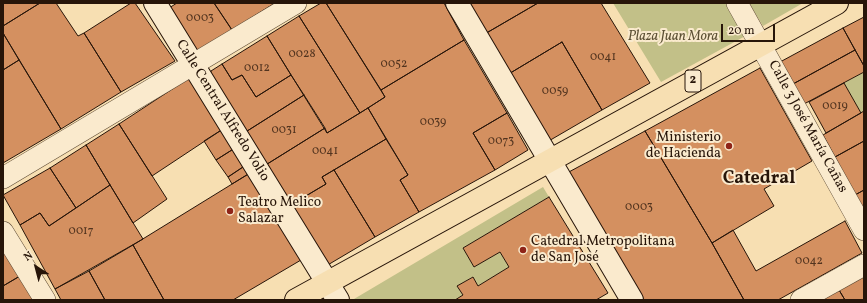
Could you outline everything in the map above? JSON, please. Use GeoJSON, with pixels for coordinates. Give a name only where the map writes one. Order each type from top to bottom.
{"type":"FeatureCollection","features":[{"type":"Feature","properties":{"kind":"highway","name":"2"},"geometry":{"type":"LineString","coordinates":[[296,300],[333,292],[550,161],[666,95],[837,3]]}},
{"type":"Feature","properties":{"kind":"street","name":"Calle Central Alfredo Volio"},"geometry":{"type":"LineString","coordinates":[[155,3],[333,292]]}},
{"type":"Feature","properties":{"kind":"street"},"geometry":{"type":"LineString","coordinates":[[3,178],[296,3]]}},
{"type":"Feature","properties":{"kind":"street"},"geometry":{"type":"LineString","coordinates":[[457,3],[632,300]]}},
{"type":"Feature","properties":{"kind":"street","name":"Calle 3 José María Cañas"},"geometry":{"type":"LineString","coordinates":[[737,3],[864,230]]}},
{"type":"Feature","properties":{"kind":"street"},"geometry":{"type":"LineString","coordinates":[[3,232],[45,300]]}},
{"type":"Feature","properties":{"kind":"street"},"geometry":{"type":"LineString","coordinates":[[801,300],[864,265]]}},
{"type":"Feature","properties":{"kind":"green space","name":"Plaza Juan Mora"},"geometry":{"type":"Polygon","coordinates":[[[613,3],[730,3],[749,34],[661,82],[613,3]]]}},
{"type":"Feature","properties":{"kind":"green space"},"geometry":{"type":"Polygon","coordinates":[[[749,3],[803,3],[763,26],[749,3]]]}},
{"type":"Feature","properties":{"kind":"green space"},"geometry":{"type":"Polygon","coordinates":[[[864,72],[864,111],[861,113],[844,83],[864,72]]]}},
{"type":"Feature","properties":{"kind":"green space"},"geometry":{"type":"Polygon","coordinates":[[[543,187],[549,197],[463,248],[474,267],[500,252],[509,267],[478,286],[472,277],[458,286],[463,295],[455,300],[354,299],[543,187]]]}},
{"type":"Feature","properties":{"kind":"building"},"geometry":{"type":"Polygon","coordinates":[[[3,3],[40,3],[3,26],[3,3]]]}},
{"type":"Feature","properties":{"kind":"building"},"geometry":{"type":"Polygon","coordinates":[[[40,3],[56,3],[78,36],[84,33],[121,92],[61,129],[3,33],[3,26],[40,3]]]}},
{"type":"Feature","properties":{"kind":"building"},"geometry":{"type":"Polygon","coordinates":[[[131,3],[135,3],[175,61],[121,92],[84,33],[131,3]]]}},
{"type":"Feature","properties":{"kind":"building"},"geometry":{"type":"Polygon","coordinates":[[[177,3],[214,3],[232,30],[196,52],[169,8],[177,3]]]}},
{"type":"Feature","properties":{"kind":"building"},"geometry":{"type":"Polygon","coordinates":[[[214,3],[275,3],[232,30],[214,3]]]}},
{"type":"Feature","properties":{"kind":"building"},"geometry":{"type":"Polygon","coordinates":[[[321,3],[326,3],[385,97],[360,113],[299,16],[321,3]]]}},
{"type":"Feature","properties":{"kind":"building"},"geometry":{"type":"Polygon","coordinates":[[[326,3],[444,3],[464,40],[381,90],[326,3]]]}},
{"type":"Feature","properties":{"kind":"building"},"geometry":{"type":"Polygon","coordinates":[[[464,3],[538,3],[483,35],[464,3]]]}},
{"type":"Feature","properties":{"kind":"building"},"geometry":{"type":"Polygon","coordinates":[[[538,3],[601,3],[650,83],[602,110],[562,42],[507,75],[483,35],[538,3]]]}},
{"type":"Feature","properties":{"kind":"building"},"geometry":{"type":"Polygon","coordinates":[[[299,16],[360,113],[327,133],[267,36],[299,16]]]}},
{"type":"Feature","properties":{"kind":"building"},"geometry":{"type":"Polygon","coordinates":[[[864,17],[864,66],[843,28],[864,17]]]}},
{"type":"Feature","properties":{"kind":"building"},"geometry":{"type":"Polygon","coordinates":[[[843,28],[855,50],[793,84],[780,62],[843,28]]]}},
{"type":"Feature","properties":{"kind":"building"},"geometry":{"type":"Polygon","coordinates":[[[3,33],[19,60],[3,70],[3,33]]]}},
{"type":"Feature","properties":{"kind":"building"},"geometry":{"type":"Polygon","coordinates":[[[267,36],[291,75],[256,97],[242,75],[232,80],[222,64],[267,36]]]}},
{"type":"Feature","properties":{"kind":"building"},"geometry":{"type":"Polygon","coordinates":[[[464,40],[507,113],[473,133],[495,170],[419,212],[400,180],[408,175],[368,108],[385,97],[381,90],[464,40]]]}},
{"type":"Feature","properties":{"kind":"building"},"geometry":{"type":"Polygon","coordinates":[[[562,42],[602,110],[547,142],[507,75],[562,42]]]}},
{"type":"Feature","properties":{"kind":"building"},"geometry":{"type":"Polygon","coordinates":[[[855,50],[864,66],[864,72],[804,104],[793,84],[855,50]]]}},
{"type":"Feature","properties":{"kind":"building"},"geometry":{"type":"Polygon","coordinates":[[[19,60],[61,129],[3,163],[3,70],[19,60]]]}},
{"type":"Feature","properties":{"kind":"building"},"geometry":{"type":"Polygon","coordinates":[[[222,64],[232,80],[242,75],[256,97],[291,75],[304,95],[244,133],[209,80],[211,71],[222,64]]]}},
{"type":"Feature","properties":{"kind":"building","name":"Ministerio de Hacienda"},"geometry":{"type":"Polygon","coordinates":[[[760,68],[812,161],[764,189],[774,206],[712,243],[645,131],[760,68]]]}},
{"type":"Feature","properties":{"kind":"building"},"geometry":{"type":"Polygon","coordinates":[[[189,78],[223,129],[152,176],[119,124],[189,78]]]}},
{"type":"Feature","properties":{"kind":"building"},"geometry":{"type":"Polygon","coordinates":[[[844,83],[861,113],[826,133],[809,102],[844,83]]]}},
{"type":"Feature","properties":{"kind":"building"},"geometry":{"type":"Polygon","coordinates":[[[304,95],[325,128],[264,166],[244,133],[304,95]]]}},
{"type":"Feature","properties":{"kind":"building"},"geometry":{"type":"Polygon","coordinates":[[[368,108],[386,139],[322,177],[326,184],[289,206],[264,166],[325,128],[327,133],[368,108]]]}},
{"type":"Feature","properties":{"kind":"building"},"geometry":{"type":"Polygon","coordinates":[[[864,111],[864,141],[835,157],[823,135],[864,111]]]}},
{"type":"Feature","properties":{"kind":"building"},"geometry":{"type":"Polygon","coordinates":[[[507,113],[528,150],[495,170],[473,133],[507,113]]]}},
{"type":"Feature","properties":{"kind":"building"},"geometry":{"type":"Polygon","coordinates":[[[119,124],[167,199],[133,223],[86,145],[119,124]]]}},
{"type":"Feature","properties":{"kind":"building"},"geometry":{"type":"Polygon","coordinates":[[[223,129],[235,148],[216,160],[204,141],[223,129]]]}},
{"type":"Feature","properties":{"kind":"building"},"geometry":{"type":"Polygon","coordinates":[[[645,131],[744,300],[642,300],[567,173],[645,131]]]}},
{"type":"Feature","properties":{"kind":"building"},"geometry":{"type":"Polygon","coordinates":[[[386,139],[408,175],[400,180],[419,212],[375,237],[334,170],[386,139]]]}},
{"type":"Feature","properties":{"kind":"building"},"geometry":{"type":"Polygon","coordinates":[[[864,141],[864,190],[855,195],[835,157],[864,141]]]}},
{"type":"Feature","properties":{"kind":"building"},"geometry":{"type":"Polygon","coordinates":[[[86,145],[110,185],[76,208],[50,168],[86,145]]]}},
{"type":"Feature","properties":{"kind":"building"},"geometry":{"type":"Polygon","coordinates":[[[235,148],[246,165],[228,177],[216,160],[235,148]]]}},
{"type":"Feature","properties":{"kind":"building"},"geometry":{"type":"Polygon","coordinates":[[[246,165],[250,173],[232,184],[228,177],[246,165]]]}},
{"type":"Feature","properties":{"kind":"building"},"geometry":{"type":"Polygon","coordinates":[[[50,168],[76,208],[49,226],[40,213],[20,225],[3,195],[50,168]]]}},
{"type":"Feature","properties":{"kind":"building"},"geometry":{"type":"Polygon","coordinates":[[[334,170],[375,237],[326,266],[289,206],[326,184],[322,177],[334,170]]]}},
{"type":"Feature","properties":{"kind":"building","name":"Teatro Melico Salazar"},"geometry":{"type":"Polygon","coordinates":[[[250,173],[301,260],[233,300],[164,300],[133,245],[250,173]]]}},
{"type":"Feature","properties":{"kind":"building"},"geometry":{"type":"Polygon","coordinates":[[[110,185],[143,239],[55,289],[20,225],[40,213],[49,226],[110,185]]]}},
{"type":"Feature","properties":{"kind":"building"},"geometry":{"type":"Polygon","coordinates":[[[864,190],[864,211],[855,195],[864,190]]]}},
{"type":"Feature","properties":{"kind":"building","name":"Catedral Metropolitana de San José"},"geometry":{"type":"Polygon","coordinates":[[[549,197],[608,293],[596,300],[455,300],[463,295],[457,286],[473,277],[478,286],[509,267],[500,252],[474,267],[463,248],[549,197]]]}},
{"type":"Feature","properties":{"kind":"building"},"geometry":{"type":"Polygon","coordinates":[[[845,221],[862,253],[778,300],[744,300],[712,243],[733,230],[756,271],[845,221]]]}},
{"type":"Feature","properties":{"kind":"building"},"geometry":{"type":"Polygon","coordinates":[[[133,245],[164,300],[105,300],[89,271],[133,245]]]}},
{"type":"Feature","properties":{"kind":"building"},"geometry":{"type":"Polygon","coordinates":[[[3,248],[20,276],[3,286],[3,248]]]}},
{"type":"Feature","properties":{"kind":"building"},"geometry":{"type":"Polygon","coordinates":[[[89,271],[105,300],[61,300],[55,289],[89,271]]]}},
{"type":"Feature","properties":{"kind":"building"},"geometry":{"type":"Polygon","coordinates":[[[20,276],[33,298],[30,300],[3,300],[3,286],[20,276]]]}},
{"type":"Feature","properties":{"kind":"building"},"geometry":{"type":"Polygon","coordinates":[[[864,276],[864,300],[845,300],[839,290],[864,276]]]}},
{"type":"Feature","properties":{"kind":"building"},"geometry":{"type":"Polygon","coordinates":[[[839,290],[845,300],[822,300],[839,290]]]}},
{"type":"Feature","properties":{"kind":"place","name":"Ministerio de Hacienda"},"geometry":{"type":"Point","coordinates":[729,146]}},
{"type":"Feature","properties":{"kind":"place","name":"Teatro Melico Salazar"},"geometry":{"type":"Point","coordinates":[230,211]}},
{"type":"Feature","properties":{"kind":"place","name":"Catedral Metropolitana de San José"},"geometry":{"type":"Point","coordinates":[523,250]}},
{"type":"Feature","properties":{"kind":"district","name":"Catedral"},"geometry":{"type":"Point","coordinates":[759,180]}}]}
